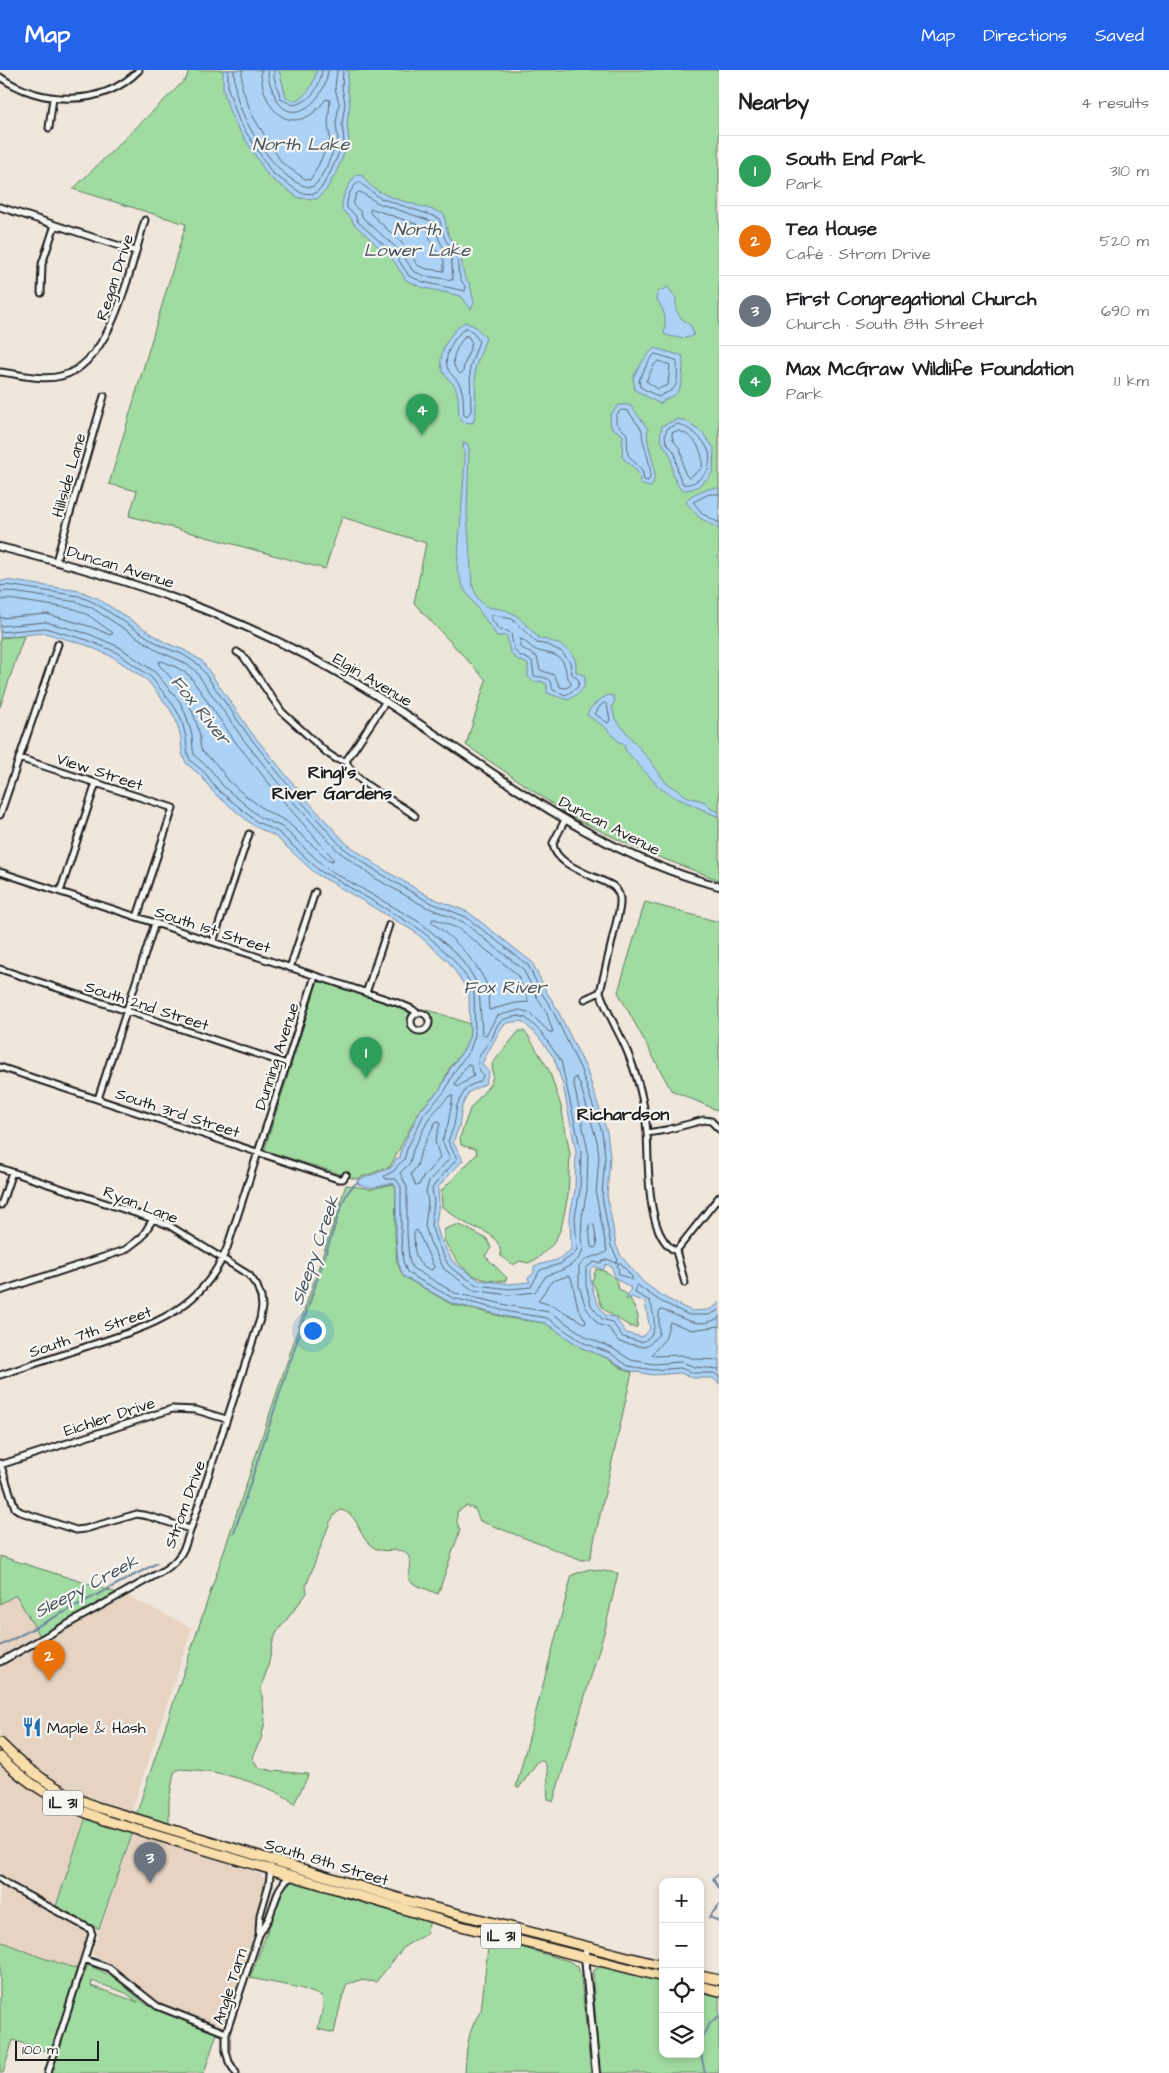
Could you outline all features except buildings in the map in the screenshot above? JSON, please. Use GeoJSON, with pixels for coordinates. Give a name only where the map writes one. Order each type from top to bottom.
{"type":"FeatureCollection","features":[{"type":"Feature","properties":{"kind":"main road","name":"South 8th Street"},"geometry":{"type":"LineString","coordinates":[[0,1743],[41,1778],[63,1792],[86,1803],[408,1901],[659,1965]]}},
{"type":"Feature","properties":{"kind":"main road","name":"South 8th Street"},"geometry":{"type":"LineString","coordinates":[[0,1758],[23,1778],[48,1795],[83,1812],[292,1877],[457,1925],[659,1976]]}},
{"type":"Feature","properties":{"kind":"main road"},"geometry":{"type":"LineString","coordinates":[[704,1977],[719,1980]]}},
{"type":"Feature","properties":{"kind":"main road"},"geometry":{"type":"LineString","coordinates":[[704,1987],[719,1991]]}},
{"type":"Feature","properties":{"kind":"street"},"geometry":{"type":"LineString","coordinates":[[0,77],[22,89],[53,98],[78,98],[124,83],[139,70]]}},
{"type":"Feature","properties":{"kind":"street"},"geometry":{"type":"LineString","coordinates":[[49,128],[53,98]]}},
{"type":"Feature","properties":{"kind":"street"},"geometry":{"type":"LineString","coordinates":[[0,207],[135,251]]}},
{"type":"Feature","properties":{"kind":"street","name":"Regan Drive"},"geometry":{"type":"LineString","coordinates":[[0,372],[49,378],[65,375],[83,365],[103,340],[114,320],[145,220]]}},
{"type":"Feature","properties":{"kind":"street"},"geometry":{"type":"LineString","coordinates":[[41,293],[42,264],[55,225]]}},
{"type":"Feature","properties":{"kind":"street","name":"Hillside Lane"},"geometry":{"type":"LineString","coordinates":[[56,561],[104,396]]}},
{"type":"Feature","properties":{"kind":"street","name":"Duncan Avenue"},"geometry":{"type":"LineString","coordinates":[[0,547],[152,589],[232,619]]}},
{"type":"Feature","properties":{"kind":"street","name":"Elgin Avenue"},"geometry":{"type":"LineString","coordinates":[[232,619],[301,652],[386,702],[494,774]]}},
{"type":"Feature","properties":{"kind":"street"},"geometry":{"type":"LineString","coordinates":[[0,815],[58,644]]}},
{"type":"Feature","properties":{"kind":"street"},"geometry":{"type":"LineString","coordinates":[[237,652],[243,656],[286,717],[329,755],[346,761],[350,770],[359,780],[415,816]]}},
{"type":"Feature","properties":{"kind":"street"},"geometry":{"type":"LineString","coordinates":[[346,761],[386,702]]}},
{"type":"Feature","properties":{"kind":"street","name":"View Street"},"geometry":{"type":"LineString","coordinates":[[19,758],[173,808],[137,917]]}},
{"type":"Feature","properties":{"kind":"street","name":"Duncan Avenue"},"geometry":{"type":"LineString","coordinates":[[494,774],[565,820],[632,854],[719,886]]}},
{"type":"Feature","properties":{"kind":"street"},"geometry":{"type":"LineString","coordinates":[[60,892],[96,783]]}},
{"type":"Feature","properties":{"kind":"street"},"geometry":{"type":"LineString","coordinates":[[565,820],[553,843],[556,854],[568,864],[612,885],[620,899],[619,911],[600,992],[634,1068],[644,1102],[655,1223],[662,1237],[676,1251],[684,1283]]}},
{"type":"Feature","properties":{"kind":"street"},"geometry":{"type":"LineString","coordinates":[[213,942],[249,834]]}},
{"type":"Feature","properties":{"kind":"street","name":"South 1st Street"},"geometry":{"type":"LineString","coordinates":[[0,872],[407,1006],[417,1013]]}},
{"type":"Feature","properties":{"kind":"street"},"geometry":{"type":"LineString","coordinates":[[290,968],[314,892]]}},
{"type":"Feature","properties":{"kind":"street"},"geometry":{"type":"LineString","coordinates":[[98,1099],[155,923]]}},
{"type":"Feature","properties":{"kind":"street"},"geometry":{"type":"LineString","coordinates":[[366,993],[389,925]]}},
{"type":"Feature","properties":{"kind":"street","name":"South 2nd Street"},"geometry":{"type":"LineString","coordinates":[[0,969],[287,1064]]}},
{"type":"Feature","properties":{"kind":"street","name":"Dunning Avenue"},"geometry":{"type":"LineString","coordinates":[[223,1258],[315,976]]}},
{"type":"Feature","properties":{"kind":"street"},"geometry":{"type":"LineString","coordinates":[[585,999],[600,992]]}},
{"type":"Feature","properties":{"kind":"street","name":"South 3rd Street"},"geometry":{"type":"LineString","coordinates":[[0,1067],[340,1179],[343,1179],[346,1174]]}},
{"type":"Feature","properties":{"kind":"street"},"geometry":{"type":"LineString","coordinates":[[647,1133],[704,1120],[711,1121],[719,1129]]}},
{"type":"Feature","properties":{"kind":"street","name":"Ryan Lane"},"geometry":{"type":"LineString","coordinates":[[0,1168],[152,1218],[170,1226],[246,1273],[259,1289]]}},
{"type":"Feature","properties":{"kind":"street"},"geometry":{"type":"LineString","coordinates":[[1,1206],[12,1172]]}},
{"type":"Feature","properties":{"kind":"street"},"geometry":{"type":"LineString","coordinates":[[676,1251],[719,1197]]}},
{"type":"Feature","properties":{"kind":"street"},"geometry":{"type":"LineString","coordinates":[[0,1292],[125,1250],[142,1237],[152,1218]]}},
{"type":"Feature","properties":{"kind":"street","name":"South 7th Street"},"geometry":{"type":"LineString","coordinates":[[0,1375],[142,1328],[166,1318],[182,1308],[198,1293],[223,1258]]}},
{"type":"Feature","properties":{"kind":"street","name":"Strom Drive"},"geometry":{"type":"LineString","coordinates":[[0,1662],[168,1568],[182,1552],[260,1316],[262,1303],[259,1289]]}},
{"type":"Feature","properties":{"kind":"street","name":"Eichler Drive"},"geometry":{"type":"LineString","coordinates":[[0,1464],[172,1409],[193,1409],[226,1419]]}},
{"type":"Feature","properties":{"kind":"street"},"geometry":{"type":"LineString","coordinates":[[0,1464],[15,1508],[26,1514],[76,1530],[85,1530],[137,1514],[190,1529]]}},
{"type":"Feature","properties":{"kind":"street","name":"Angle Tarn"},"geometry":{"type":"LineString","coordinates":[[259,1935],[260,1915],[274,1860]]}},
{"type":"Feature","properties":{"kind":"street","name":"Angle Tarn"},"geometry":{"type":"LineString","coordinates":[[236,2073],[226,2051],[226,2032],[259,1935],[269,1918],[279,1890],[285,1881],[292,1877]]}},
{"type":"Feature","properties":{"kind":"street"},"geometry":{"type":"LineString","coordinates":[[0,1879],[90,1929],[92,1934],[48,2073]]}},
{"type":"Feature","properties":{"kind":"street"},"geometry":{"type":"LineString","coordinates":[[587,1947],[586,1957],[596,2073]]}},
{"type":"Feature","properties":{"kind":"street"},"geometry":{"type":"LineString","coordinates":[[84,1959],[109,1968],[157,2006],[226,2032]]}},
{"type":"Feature","properties":{"kind":"shaded area"},"geometry":{"type":"Polygon","coordinates":[[[16,1595],[39,1635],[0,1656],[0,1604],[16,1595]]]}},
{"type":"Feature","properties":{"kind":"shaded area"},"geometry":{"type":"Polygon","coordinates":[[[128,1596],[192,1628],[131,1813],[93,1801],[69,1790],[37,1770],[0,1737],[0,1668],[128,1596]]]}},
{"type":"Feature","properties":{"kind":"shaded area"},"geometry":{"type":"Polygon","coordinates":[[[0,1763],[57,1804],[85,1817],[56,1906],[25,1891],[0,1875],[0,1763]]]}},
{"type":"Feature","properties":{"kind":"shaded area"},"geometry":{"type":"Polygon","coordinates":[[[134,1832],[260,1874],[265,1879],[251,1943],[228,2019],[224,2024],[220,2025],[175,2011],[170,2006],[156,2002],[120,1972],[92,1954],[134,1832]]]}},
{"type":"Feature","properties":{"kind":"shaded area"},"geometry":{"type":"Polygon","coordinates":[[[0,1883],[29,1901],[87,1930],[89,1937],[78,1969],[41,1957],[0,1940],[0,1883]]]}},
{"type":"Feature","properties":{"kind":"green space"},"geometry":{"type":"Polygon","coordinates":[[[189,70],[719,70],[719,880],[638,849],[570,816],[466,745],[486,680],[414,603],[426,543],[342,517],[325,569],[129,516],[137,491],[109,484],[186,224],[73,189],[186,79],[189,70]]]}},
{"type":"Feature","properties":{"kind":"green space"},"geometry":{"type":"Polygon","coordinates":[[[24,636],[0,707],[0,638],[24,636]]]}},
{"type":"Feature","properties":{"kind":"green space"},"geometry":{"type":"Polygon","coordinates":[[[645,902],[719,922],[719,1111],[671,1090],[618,992],[645,902]]]}},
{"type":"Feature","properties":{"kind":"green space"},"geometry":{"type":"Polygon","coordinates":[[[322,982],[409,1011],[409,1027],[417,1034],[425,1033],[431,1026],[431,1018],[426,1009],[470,1024],[470,1035],[465,1048],[449,1069],[441,1088],[419,1111],[390,1167],[356,1179],[267,1151],[265,1148],[317,983],[322,982]]]}},
{"type":"Feature","properties":{"kind":"green space"},"geometry":{"type":"Polygon","coordinates":[[[519,1031],[524,1031],[527,1034],[549,1070],[561,1106],[570,1154],[568,1195],[561,1229],[553,1244],[537,1259],[528,1263],[520,1261],[513,1265],[501,1256],[497,1241],[487,1233],[462,1221],[442,1207],[441,1191],[477,1154],[476,1149],[461,1145],[460,1137],[470,1109],[491,1083],[493,1076],[492,1064],[519,1031]]]}},
{"type":"Feature","properties":{"kind":"green space"},"geometry":{"type":"Polygon","coordinates":[[[393,1184],[396,1188],[395,1235],[397,1262],[403,1276],[451,1304],[509,1318],[545,1323],[582,1348],[607,1358],[626,1371],[632,1372],[591,1555],[589,1559],[582,1560],[480,1521],[475,1509],[466,1506],[457,1512],[457,1523],[460,1530],[438,1594],[414,1584],[408,1579],[410,1559],[406,1553],[399,1550],[381,1550],[373,1547],[364,1538],[352,1516],[341,1510],[335,1514],[330,1522],[306,1586],[307,1593],[277,1632],[261,1687],[265,1721],[261,1739],[252,1757],[258,1767],[272,1771],[309,1774],[294,1804],[279,1793],[244,1780],[213,1772],[181,1769],[176,1770],[174,1773],[169,1800],[169,1825],[136,1815],[346,1185],[371,1189],[393,1184]]]}},
{"type":"Feature","properties":{"kind":"green space"},"geometry":{"type":"Polygon","coordinates":[[[456,1225],[462,1226],[487,1239],[491,1248],[485,1256],[507,1278],[505,1281],[479,1278],[460,1265],[444,1238],[445,1229],[456,1225]]]}},
{"type":"Feature","properties":{"kind":"green space"},"geometry":{"type":"Polygon","coordinates":[[[596,1269],[611,1275],[619,1289],[629,1296],[638,1316],[637,1327],[631,1327],[603,1308],[592,1282],[596,1269]]]}},
{"type":"Feature","properties":{"kind":"green space"},"geometry":{"type":"Polygon","coordinates":[[[0,1556],[120,1594],[41,1638],[16,1595],[0,1604],[0,1556]]]}},
{"type":"Feature","properties":{"kind":"green space"},"geometry":{"type":"Polygon","coordinates":[[[589,1569],[618,1573],[605,1630],[553,1802],[548,1799],[548,1773],[543,1761],[538,1761],[519,1788],[516,1787],[572,1575],[589,1569]]]}},
{"type":"Feature","properties":{"kind":"green space"},"geometry":{"type":"Polygon","coordinates":[[[86,1817],[133,1832],[99,1929],[56,1906],[86,1817]]]}},
{"type":"Feature","properties":{"kind":"green space"},"geometry":{"type":"Polygon","coordinates":[[[296,1881],[430,1921],[426,1934],[405,1946],[376,1982],[360,1980],[347,1984],[334,2033],[318,2029],[323,2007],[322,1996],[300,1988],[250,1978],[284,1887],[288,1882],[296,1881]]]}},
{"type":"Feature","properties":{"kind":"green space"},"geometry":{"type":"Polygon","coordinates":[[[489,1938],[569,1961],[578,1967],[581,1978],[591,2073],[465,2073],[470,2032],[481,2011],[489,1938]]]}},
{"type":"Feature","properties":{"kind":"green space"},"geometry":{"type":"Polygon","coordinates":[[[0,1941],[40,1957],[78,1969],[51,2053],[13,2040],[3,2073],[0,2073],[0,1941]]]}},
{"type":"Feature","properties":{"kind":"green space"},"geometry":{"type":"Polygon","coordinates":[[[88,1965],[113,1977],[147,2005],[218,2030],[204,2073],[46,2073],[77,1982],[81,1983],[88,1965]],[[92,1981],[91,1986],[138,2002],[126,1993],[92,1981]]]}},
{"type":"Feature","properties":{"kind":"green space"},"geometry":{"type":"Polygon","coordinates":[[[602,1966],[659,1980],[659,2058],[704,2058],[704,1992],[719,1996],[719,2073],[599,2073],[593,1981],[594,1970],[602,1966]]]}},
{"type":"Feature","properties":{"kind":"water","name":"North Lake"},"geometry":{"type":"Polygon","coordinates":[[[223,70],[279,70],[286,97],[293,101],[307,93],[317,70],[348,70],[347,87],[350,103],[347,124],[349,141],[336,173],[326,190],[317,199],[299,198],[269,177],[235,123],[229,110],[223,89],[223,70]]]}},
{"type":"Feature","properties":{"kind":"water","name":"North Lower Lake"},"geometry":{"type":"Polygon","coordinates":[[[356,175],[363,176],[368,184],[387,195],[444,214],[450,237],[460,246],[463,272],[470,284],[474,303],[471,309],[461,296],[421,287],[406,280],[393,260],[354,224],[351,218],[342,210],[342,205],[346,191],[356,175]]]}},
{"type":"Feature","properties":{"kind":"water"},"geometry":{"type":"Polygon","coordinates":[[[668,287],[676,299],[676,310],[681,318],[691,326],[694,334],[691,337],[664,334],[664,315],[656,298],[658,292],[668,287]]]}},
{"type":"Feature","properties":{"kind":"water"},"geometry":{"type":"Polygon","coordinates":[[[465,322],[476,327],[486,338],[475,368],[476,411],[473,423],[462,422],[459,414],[456,389],[441,366],[441,359],[446,344],[454,331],[465,322]]]}},
{"type":"Feature","properties":{"kind":"water"},"geometry":{"type":"Polygon","coordinates":[[[654,348],[683,356],[682,378],[677,393],[660,404],[635,390],[633,377],[654,348]]]}},
{"type":"Feature","properties":{"kind":"water"},"geometry":{"type":"Polygon","coordinates":[[[619,405],[630,405],[648,429],[648,444],[655,473],[651,487],[640,483],[637,471],[622,457],[623,435],[611,427],[610,415],[619,405]]]}},
{"type":"Feature","properties":{"kind":"water"},"geometry":{"type":"Polygon","coordinates":[[[678,419],[689,422],[693,427],[701,431],[714,448],[713,472],[697,487],[687,490],[680,489],[675,480],[672,472],[671,457],[661,439],[662,426],[678,419]]]}},
{"type":"Feature","properties":{"kind":"water"},"geometry":{"type":"Polygon","coordinates":[[[463,443],[467,443],[469,448],[467,513],[472,584],[476,595],[480,601],[489,607],[514,614],[540,639],[560,645],[569,651],[575,660],[576,672],[585,676],[585,681],[583,689],[568,700],[547,693],[547,684],[540,681],[534,682],[528,677],[528,664],[514,657],[509,647],[507,636],[497,636],[464,589],[457,570],[465,462],[463,443]]]}},
{"type":"Feature","properties":{"kind":"water"},"geometry":{"type":"Polygon","coordinates":[[[719,489],[719,529],[700,518],[686,502],[691,496],[699,492],[719,489]]]}},
{"type":"Feature","properties":{"kind":"water","name":"Fox River"},"geometry":{"type":"Polygon","coordinates":[[[6,580],[80,591],[97,598],[166,643],[184,650],[202,661],[251,732],[304,797],[346,843],[381,868],[430,897],[468,912],[532,962],[586,1068],[607,1132],[610,1156],[607,1195],[616,1245],[621,1256],[643,1282],[662,1296],[692,1311],[708,1310],[719,1302],[719,1384],[713,1378],[693,1378],[680,1373],[653,1375],[626,1370],[608,1358],[582,1348],[545,1323],[509,1317],[451,1303],[403,1276],[398,1262],[396,1187],[393,1183],[367,1187],[358,1184],[357,1180],[391,1168],[397,1158],[400,1158],[401,1150],[420,1111],[441,1088],[450,1069],[465,1048],[470,1035],[469,992],[449,962],[415,932],[316,874],[275,836],[254,826],[215,794],[201,776],[186,763],[182,753],[181,738],[176,720],[170,709],[148,681],[113,657],[86,645],[45,633],[0,637],[0,582],[6,580]],[[520,1021],[507,1023],[502,1027],[482,1064],[489,1073],[485,1084],[469,1092],[462,1106],[459,1127],[453,1142],[463,1160],[438,1187],[439,1203],[436,1224],[440,1238],[453,1262],[479,1280],[510,1284],[530,1282],[528,1278],[534,1273],[534,1266],[557,1260],[571,1250],[570,1216],[575,1190],[576,1151],[563,1085],[554,1058],[538,1036],[520,1021]],[[606,1264],[603,1270],[595,1266],[590,1271],[591,1284],[599,1305],[605,1315],[615,1317],[626,1333],[642,1337],[650,1329],[645,1302],[631,1297],[626,1300],[631,1288],[615,1278],[612,1267],[606,1264]]]}},
{"type":"Feature","properties":{"kind":"water"},"geometry":{"type":"Polygon","coordinates":[[[609,695],[613,696],[615,700],[612,707],[615,719],[652,763],[666,783],[688,797],[706,802],[711,809],[719,812],[719,817],[660,788],[626,751],[623,743],[619,742],[605,727],[587,715],[596,703],[609,695]]]}},
{"type":"Feature","properties":{"kind":"waterway","name":"Sleepy Creek"},"geometry":{"type":"LineString","coordinates":[[234,1533],[339,1213],[348,1192],[358,1182]]}},
{"type":"Feature","properties":{"kind":"waterway","name":"Sleepy Creek"},"geometry":{"type":"LineString","coordinates":[[0,1646],[157,1563]]}},
{"type":"Feature","properties":{"kind":"waterway"},"geometry":{"type":"LineString","coordinates":[[719,1874],[713,1879],[719,1888]]}},
{"type":"Feature","properties":{"kind":"waterway"},"geometry":{"type":"LineString","coordinates":[[719,1905],[709,1917],[719,1921]]}},
{"type":"Feature","properties":{"kind":"waterway"},"geometry":{"type":"LineString","coordinates":[[704,2035],[711,2022],[719,2016]]}},
{"type":"Feature","properties":{"kind":"waterway"},"geometry":{"type":"LineString","coordinates":[[702,2058],[705,2073]]}},
{"type":"Feature","properties":{"kind":"place","name":"Max McGraw Wildlife Foundation"},"geometry":{"type":"Point","coordinates":[422,435]}},
{"type":"Feature","properties":{"kind":"place","name":"South End Park"},"geometry":{"type":"Point","coordinates":[366,1078]}},
{"type":"Feature","properties":{"kind":"place","name":"Tea House"},"geometry":{"type":"Point","coordinates":[49,1681]}},
{"type":"Feature","properties":{"kind":"place","name":"Maple & Hash"},"geometry":{"type":"Point","coordinates":[32,1727]}},
{"type":"Feature","properties":{"kind":"place","name":"First Congregational Church"},"geometry":{"type":"Point","coordinates":[150,1883]}},
{"type":"Feature","properties":{"kind":"district","name":"Ringl's River Gardens"},"geometry":{"type":"Point","coordinates":[332,782]}},
{"type":"Feature","properties":{"kind":"district","name":"Richardson"},"geometry":{"type":"Point","coordinates":[623,1114]}}]}
